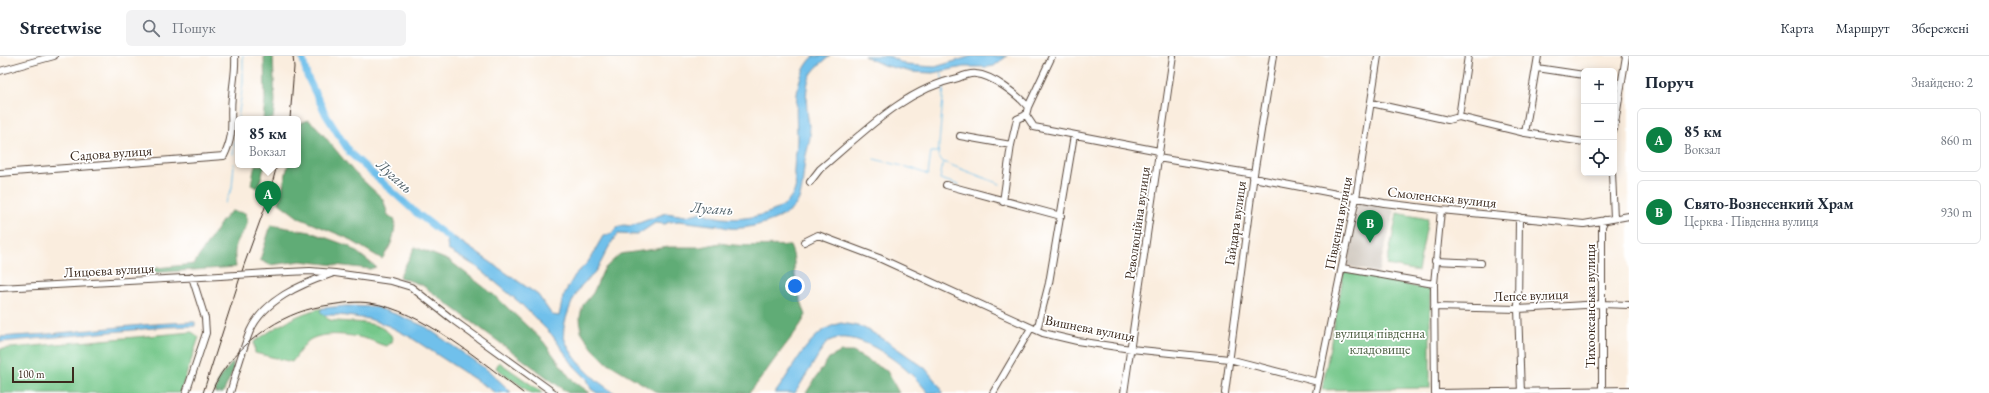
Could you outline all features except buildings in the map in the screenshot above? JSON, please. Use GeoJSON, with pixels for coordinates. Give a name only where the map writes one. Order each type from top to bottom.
{"type":"FeatureCollection","features":[{"type":"Feature","properties":{"kind":"street"},"geometry":{"type":"LineString","coordinates":[[0,70],[54,56]]}},
{"type":"Feature","properties":{"kind":"street","name":"Садова вулиця"},"geometry":{"type":"LineString","coordinates":[[0,173],[224,156],[231,139],[231,98],[236,72],[235,56]]}},
{"type":"Feature","properties":{"kind":"street"},"geometry":{"type":"LineString","coordinates":[[1052,56],[1028,107],[1026,115],[1034,127],[1159,151]]}},
{"type":"Feature","properties":{"kind":"street","name":"Революційна вулиця"},"geometry":{"type":"LineString","coordinates":[[1124,393],[1173,56]]}},
{"type":"Feature","properties":{"kind":"street","name":"Гайдара вулиця"},"geometry":{"type":"LineString","coordinates":[[1225,393],[1254,176],[1273,56]]}},
{"type":"Feature","properties":{"kind":"street","name":"Південна вулиця"},"geometry":{"type":"LineString","coordinates":[[1316,393],[1356,198],[1378,56]]}},
{"type":"Feature","properties":{"kind":"street"},"geometry":{"type":"LineString","coordinates":[[1459,117],[1468,56]]}},
{"type":"Feature","properties":{"kind":"street"},"geometry":{"type":"LineString","coordinates":[[1525,133],[1538,56]]}},
{"type":"Feature","properties":{"kind":"street"},"geometry":{"type":"LineString","coordinates":[[1617,111],[1626,56]]}},
{"type":"Feature","properties":{"kind":"street"},"geometry":{"type":"LineString","coordinates":[[1537,68],[1581,75]]}},
{"type":"Feature","properties":{"kind":"street"},"geometry":{"type":"LineString","coordinates":[[810,182],[820,169],[905,99],[926,88],[951,79],[975,73],[1011,90],[1028,107]]}},
{"type":"Feature","properties":{"kind":"street"},"geometry":{"type":"LineString","coordinates":[[1617,80],[1622,81]]}},
{"type":"Feature","properties":{"kind":"street"},"geometry":{"type":"LineString","coordinates":[[1371,104],[1448,120],[1459,117],[1525,133],[1581,142]]}},
{"type":"Feature","properties":{"kind":"street"},"geometry":{"type":"LineString","coordinates":[[1003,202],[1011,145],[1017,119],[1026,115]]}},
{"type":"Feature","properties":{"kind":"street"},"geometry":{"type":"LineString","coordinates":[[993,393],[1034,329],[1049,283],[1074,135]]}},
{"type":"Feature","properties":{"kind":"street"},"geometry":{"type":"LineString","coordinates":[[960,136],[1011,145]]}},
{"type":"Feature","properties":{"kind":"street","name":"Смоленська вулиця"},"geometry":{"type":"LineString","coordinates":[[1158,158],[1254,176],[1356,198],[1441,210],[1584,224],[1629,216]]}},
{"type":"Feature","properties":{"kind":"street"},"geometry":{"type":"LineString","coordinates":[[1612,176],[1614,218]]}},
{"type":"Feature","properties":{"kind":"street"},"geometry":{"type":"LineString","coordinates":[[946,186],[1061,216]]}},
{"type":"Feature","properties":{"kind":"street"},"geometry":{"type":"LineString","coordinates":[[1441,210],[1434,284],[1436,393],[1602,392],[1629,390]]}},
{"type":"Feature","properties":{"kind":"street"},"geometry":{"type":"LineString","coordinates":[[1520,217],[1518,309],[1521,393]]}},
{"type":"Feature","properties":{"kind":"street","name":"Тихоокеанська вулиця"},"geometry":{"type":"LineString","coordinates":[[1602,392],[1602,226],[1605,220]]}},
{"type":"Feature","properties":{"kind":"street","name":"Вишнева вулиця"},"geometry":{"type":"LineString","coordinates":[[804,242],[818,235],[879,258],[1034,329],[1077,341],[1131,349],[1229,359],[1318,382]]}},
{"type":"Feature","properties":{"kind":"street"},"geometry":{"type":"LineString","coordinates":[[1435,261],[1481,263]]}},
{"type":"Feature","properties":{"kind":"street"},"geometry":{"type":"LineString","coordinates":[[1342,268],[1434,284]]}},
{"type":"Feature","properties":{"kind":"street","name":"Лицоєва вулиця"},"geometry":{"type":"LineString","coordinates":[[0,288],[310,270],[391,281],[411,286],[453,320],[554,393]]}},
{"type":"Feature","properties":{"kind":"street"},"geometry":{"type":"LineString","coordinates":[[230,393],[250,330],[260,315],[281,297],[303,283],[335,273]]}},
{"type":"Feature","properties":{"kind":"street"},"geometry":{"type":"LineString","coordinates":[[186,393],[206,333],[204,318],[192,277]]}},
{"type":"Feature","properties":{"kind":"street","name":"Лепсе вулиця"},"geometry":{"type":"LineString","coordinates":[[1434,307],[1518,309],[1602,304],[1629,305]]}},
{"type":"Feature","properties":{"kind":"shaded area"},"geometry":{"type":"Polygon","coordinates":[[[1358,202],[1395,210],[1378,273],[1347,266],[1351,246],[1349,246],[1358,202]]]}},
{"type":"Feature","properties":{"kind":"green space"},"geometry":{"type":"Polygon","coordinates":[[[264,56],[273,56],[275,102],[273,116],[263,116],[265,100],[264,56]]]}},
{"type":"Feature","properties":{"kind":"green space"},"geometry":{"type":"Polygon","coordinates":[[[308,120],[316,126],[354,172],[383,199],[388,215],[395,220],[392,241],[382,259],[345,237],[299,218],[279,203],[287,168],[301,168],[301,123],[308,120]]]}},
{"type":"Feature","properties":{"kind":"green space"},"geometry":{"type":"Polygon","coordinates":[[[254,168],[264,168],[258,188],[251,185],[254,168]]]}},
{"type":"Feature","properties":{"kind":"green space"},"geometry":{"type":"Polygon","coordinates":[[[231,211],[245,213],[247,218],[245,230],[235,247],[236,267],[138,274],[138,270],[194,264],[222,221],[231,211]]]}},
{"type":"Feature","properties":{"kind":"green space"},"geometry":{"type":"Polygon","coordinates":[[[1397,213],[1428,219],[1418,271],[1387,265],[1397,213]]]}},
{"type":"Feature","properties":{"kind":"green space"},"geometry":{"type":"Polygon","coordinates":[[[271,225],[310,232],[349,246],[376,267],[370,269],[301,261],[270,265],[260,260],[271,225]]]}},
{"type":"Feature","properties":{"kind":"green space"},"geometry":{"type":"Polygon","coordinates":[[[720,243],[738,245],[790,246],[794,258],[794,272],[797,286],[806,315],[794,334],[749,393],[658,393],[606,362],[593,349],[581,331],[580,317],[583,305],[593,293],[604,269],[620,254],[669,247],[700,247],[720,243]]]}},
{"type":"Feature","properties":{"kind":"green space"},"geometry":{"type":"Polygon","coordinates":[[[415,247],[450,261],[494,295],[543,341],[571,379],[590,393],[568,393],[422,285],[399,277],[415,247]]]}},
{"type":"Feature","properties":{"kind":"green space","name":"вулиця південна кладовище"},"geometry":{"type":"Polygon","coordinates":[[[1344,271],[1430,290],[1430,388],[1322,390],[1344,271]]]}},
{"type":"Feature","properties":{"kind":"green space"},"geometry":{"type":"Polygon","coordinates":[[[323,308],[321,312],[330,320],[364,323],[380,327],[393,338],[392,342],[387,346],[370,340],[347,335],[329,335],[313,338],[307,342],[292,362],[255,353],[254,342],[262,336],[304,313],[323,308]]]}},
{"type":"Feature","properties":{"kind":"green space"},"geometry":{"type":"Polygon","coordinates":[[[192,332],[199,337],[180,393],[0,393],[0,349],[192,332]]]}},
{"type":"Feature","properties":{"kind":"green space"},"geometry":{"type":"Polygon","coordinates":[[[841,352],[853,352],[887,371],[899,393],[806,393],[829,358],[841,352]]]}},
{"type":"Feature","properties":{"kind":"green space"},"geometry":{"type":"Polygon","coordinates":[[[233,362],[233,371],[223,393],[215,393],[219,378],[233,362]]]}},
{"type":"Feature","properties":{"kind":"green space"},"geometry":{"type":"Polygon","coordinates":[[[499,362],[543,393],[531,393],[496,368],[499,362]]]}},
{"type":"Feature","properties":{"kind":"water"},"geometry":{"type":"Polygon","coordinates":[[[814,56],[830,56],[812,73],[807,86],[806,103],[810,138],[805,160],[801,193],[794,207],[778,218],[748,227],[731,228],[679,221],[665,224],[655,223],[637,235],[618,234],[611,243],[593,275],[578,290],[566,318],[564,325],[564,337],[572,353],[585,369],[600,383],[615,393],[597,393],[591,389],[587,379],[574,366],[552,335],[519,302],[477,267],[448,250],[447,242],[454,237],[538,295],[552,315],[559,316],[563,297],[575,275],[588,262],[603,236],[612,233],[617,227],[624,225],[631,226],[666,213],[686,216],[701,212],[714,217],[736,219],[757,216],[775,210],[789,200],[795,189],[794,163],[797,144],[797,96],[802,74],[814,56]]]}},
{"type":"Feature","properties":{"kind":"water"},"geometry":{"type":"Polygon","coordinates":[[[864,56],[891,57],[906,65],[935,67],[972,56],[1007,56],[994,66],[964,67],[933,73],[912,72],[883,65],[864,56]]]}},
{"type":"Feature","properties":{"kind":"water"},"geometry":{"type":"Polygon","coordinates":[[[346,306],[375,307],[426,327],[490,372],[511,392],[496,393],[410,337],[389,326],[369,319],[339,315],[324,315],[320,311],[323,308],[346,306]]]}},
{"type":"Feature","properties":{"kind":"water"},"geometry":{"type":"Polygon","coordinates":[[[195,322],[195,326],[165,327],[0,342],[0,337],[195,322]]]}},
{"type":"Feature","properties":{"kind":"water"},"geometry":{"type":"Polygon","coordinates":[[[841,323],[862,327],[882,338],[925,368],[941,388],[942,393],[928,393],[909,373],[882,352],[852,339],[838,338],[826,343],[795,393],[775,393],[811,342],[829,327],[841,323]]]}},
{"type":"Feature","properties":{"kind":"waterway"},"geometry":{"type":"LineString","coordinates":[[238,116],[243,83],[243,56]]}},
{"type":"Feature","properties":{"kind":"waterway","name":"Лугань"},"geometry":{"type":"LineString","coordinates":[[302,56],[307,76],[326,115],[350,153],[414,211],[457,244]]}},
{"type":"Feature","properties":{"kind":"waterway"},"geometry":{"type":"LineString","coordinates":[[941,72],[943,81]]}},
{"type":"Feature","properties":{"kind":"waterway"},"geometry":{"type":"LineString","coordinates":[[944,86],[938,156],[943,162],[1000,184]]}},
{"type":"Feature","properties":{"kind":"waterway"},"geometry":{"type":"LineString","coordinates":[[233,154],[235,141]]}},
{"type":"Feature","properties":{"kind":"waterway"},"geometry":{"type":"LineString","coordinates":[[874,159],[914,169],[928,175],[931,152],[938,152]]}},
{"type":"Feature","properties":{"kind":"waterway"},"geometry":{"type":"LineString","coordinates":[[943,163],[940,179],[959,185]]}},
{"type":"Feature","properties":{"kind":"waterway"},"geometry":{"type":"LineString","coordinates":[[225,203],[232,188],[234,164]]}},
{"type":"Feature","properties":{"kind":"railway"},"geometry":{"type":"LineString","coordinates":[[290,116],[294,67],[293,56]]}},
{"type":"Feature","properties":{"kind":"railway"},"geometry":{"type":"LineString","coordinates":[[203,393],[244,265],[268,199],[276,168]]}},
{"type":"Feature","properties":{"kind":"railway"},"geometry":{"type":"LineString","coordinates":[[211,393],[221,373],[242,348],[275,323],[313,308],[350,302],[370,303],[390,308],[430,326],[470,353],[523,393]]}},
{"type":"Feature","properties":{"kind":"place","name":"85 км"},"geometry":{"type":"Point","coordinates":[268,214]}},
{"type":"Feature","properties":{"kind":"place","name":"Свято-Вознесенкий Храм"},"geometry":{"type":"Point","coordinates":[1370,243]}}]}
